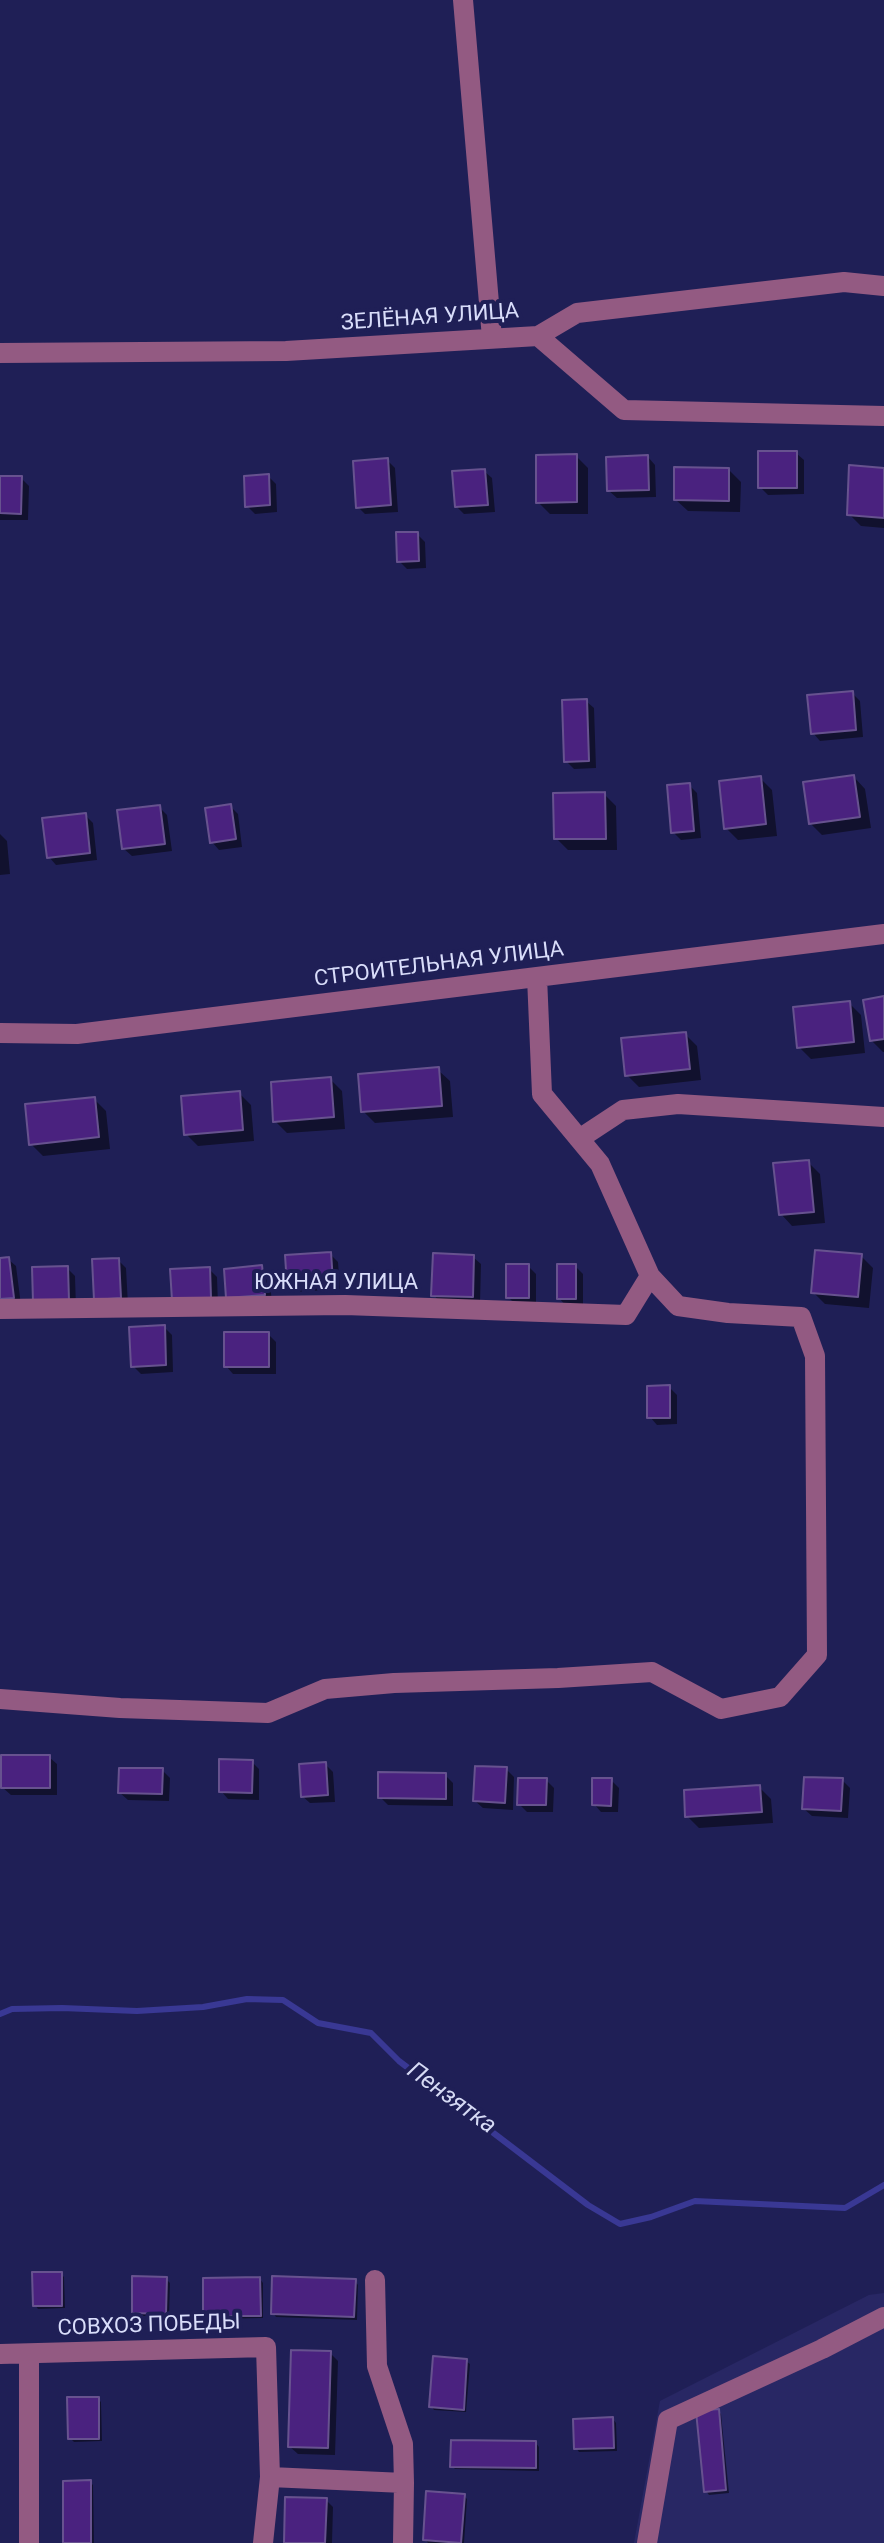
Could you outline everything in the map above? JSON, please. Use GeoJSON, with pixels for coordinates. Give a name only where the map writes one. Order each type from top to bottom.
{"type":"FeatureCollection","features":[{"type":"Feature","properties":{"kind":"street"},"geometry":{"type":"LineString","coordinates":[[463,0],[492,338]]}},
{"type":"Feature","properties":{"kind":"street"},"geometry":{"type":"LineString","coordinates":[[538,336],[577,313],[844,282],[884,286]]}},
{"type":"Feature","properties":{"kind":"street","name":"ЗЕЛЁНАЯ УЛИЦА"},"geometry":{"type":"LineString","coordinates":[[0,353],[286,351],[538,336],[624,410],[884,416]]}},
{"type":"Feature","properties":{"kind":"street","name":"СТРОИТЕЛЬНАЯ УЛИЦА"},"geometry":{"type":"LineString","coordinates":[[0,1033],[77,1034],[884,934]]}},
{"type":"Feature","properties":{"kind":"street"},"geometry":{"type":"LineString","coordinates":[[0,1699],[120,1708],[268,1713],[325,1689],[394,1683],[652,1672],[721,1709],[780,1697],[817,1655],[815,1356],[801,1317],[728,1313],[678,1306],[650,1276],[600,1164],[542,1094],[537,977]]}},
{"type":"Feature","properties":{"kind":"street"},"geometry":{"type":"LineString","coordinates":[[579,1139],[623,1110],[678,1104],[884,1117]]}},
{"type":"Feature","properties":{"kind":"street","name":"ЮЖНАЯ УЛИЦА"},"geometry":{"type":"LineString","coordinates":[[0,1309],[345,1305],[626,1315],[650,1276]]}},
{"type":"Feature","properties":{"kind":"street"},"geometry":{"type":"LineString","coordinates":[[375,2280],[377,2366],[403,2444],[403,2543]]}},
{"type":"Feature","properties":{"kind":"street"},"geometry":{"type":"LineString","coordinates":[[647,2543],[668,2420],[884,2317]]}},
{"type":"Feature","properties":{"kind":"street","name":"СОВХОЗ ПОБЕДЫ"},"geometry":{"type":"LineString","coordinates":[[0,2354],[266,2347],[270,2477],[263,2543]]}},
{"type":"Feature","properties":{"kind":"street","name":"СОВХОЗ ПОБЕДЫ"},"geometry":{"type":"LineString","coordinates":[[29,2354],[29,2543]]}},
{"type":"Feature","properties":{"kind":"street"},"geometry":{"type":"LineString","coordinates":[[270,2477],[404,2483]]}},
{"type":"Feature","properties":{"kind":"shaded area"},"geometry":{"type":"Polygon","coordinates":[[[884,2293],[884,2543],[634,2543],[660,2401],[869,2295],[884,2293]]]}},
{"type":"Feature","properties":{"kind":"building"},"geometry":{"type":"Polygon","coordinates":[[[758,451],[797,451],[797,488],[758,488],[758,451]]]}},
{"type":"Feature","properties":{"kind":"building"},"geometry":{"type":"Polygon","coordinates":[[[577,454],[577,502],[536,503],[536,455],[577,454]]]}},
{"type":"Feature","properties":{"kind":"building"},"geometry":{"type":"Polygon","coordinates":[[[648,455],[649,490],[607,491],[606,457],[648,455]]]}},
{"type":"Feature","properties":{"kind":"building"},"geometry":{"type":"Polygon","coordinates":[[[388,458],[391,505],[356,508],[353,461],[388,458]]]}},
{"type":"Feature","properties":{"kind":"building"},"geometry":{"type":"Polygon","coordinates":[[[849,465],[884,468],[884,518],[847,515],[849,465]]]}},
{"type":"Feature","properties":{"kind":"building"},"geometry":{"type":"Polygon","coordinates":[[[674,467],[729,468],[729,501],[674,500],[674,467]]]}},
{"type":"Feature","properties":{"kind":"building"},"geometry":{"type":"Polygon","coordinates":[[[485,469],[488,505],[455,507],[452,471],[485,469]]]}},
{"type":"Feature","properties":{"kind":"building"},"geometry":{"type":"Polygon","coordinates":[[[269,474],[270,505],[245,507],[244,476],[269,474]]]}},
{"type":"Feature","properties":{"kind":"building"},"geometry":{"type":"Polygon","coordinates":[[[0,476],[22,476],[21,514],[0,513],[0,476]]]}},
{"type":"Feature","properties":{"kind":"building"},"geometry":{"type":"Polygon","coordinates":[[[396,532],[418,532],[419,561],[397,562],[396,532]]]}},
{"type":"Feature","properties":{"kind":"building"},"geometry":{"type":"Polygon","coordinates":[[[853,691],[856,730],[811,734],[807,695],[853,691]]]}},
{"type":"Feature","properties":{"kind":"building"},"geometry":{"type":"Polygon","coordinates":[[[587,699],[589,761],[564,762],[562,700],[587,699]]]}},
{"type":"Feature","properties":{"kind":"building"},"geometry":{"type":"Polygon","coordinates":[[[854,775],[860,817],[809,824],[803,782],[854,775]]]}},
{"type":"Feature","properties":{"kind":"building"},"geometry":{"type":"Polygon","coordinates":[[[761,776],[766,824],[724,829],[719,781],[761,776]]]}},
{"type":"Feature","properties":{"kind":"building"},"geometry":{"type":"Polygon","coordinates":[[[690,783],[694,831],[671,833],[667,785],[690,783]]]}},
{"type":"Feature","properties":{"kind":"building"},"geometry":{"type":"Polygon","coordinates":[[[605,792],[606,839],[554,839],[553,793],[605,792]]]}},
{"type":"Feature","properties":{"kind":"building"},"geometry":{"type":"Polygon","coordinates":[[[231,804],[236,839],[210,843],[205,808],[231,804]]]}},
{"type":"Feature","properties":{"kind":"building"},"geometry":{"type":"Polygon","coordinates":[[[160,805],[165,844],[122,849],[117,810],[160,805]]]}},
{"type":"Feature","properties":{"kind":"building"},"geometry":{"type":"Polygon","coordinates":[[[86,813],[90,853],[47,858],[42,818],[86,813]]]}},
{"type":"Feature","properties":{"kind":"building"},"geometry":{"type":"Polygon","coordinates":[[[884,996],[884,1039],[870,1041],[863,1000],[884,996]]]}},
{"type":"Feature","properties":{"kind":"building"},"geometry":{"type":"Polygon","coordinates":[[[850,1001],[854,1042],[797,1048],[793,1007],[850,1001]]]}},
{"type":"Feature","properties":{"kind":"building"},"geometry":{"type":"Polygon","coordinates":[[[686,1032],[690,1069],[625,1076],[621,1038],[686,1032]]]}},
{"type":"Feature","properties":{"kind":"building"},"geometry":{"type":"Polygon","coordinates":[[[439,1067],[442,1106],[361,1112],[358,1074],[439,1067]]]}},
{"type":"Feature","properties":{"kind":"building"},"geometry":{"type":"Polygon","coordinates":[[[331,1077],[334,1117],[273,1122],[271,1082],[331,1077]]]}},
{"type":"Feature","properties":{"kind":"building"},"geometry":{"type":"Polygon","coordinates":[[[240,1091],[243,1130],[184,1135],[181,1096],[240,1091]]]}},
{"type":"Feature","properties":{"kind":"building"},"geometry":{"type":"Polygon","coordinates":[[[95,1097],[99,1137],[29,1145],[25,1104],[95,1097]]]}},
{"type":"Feature","properties":{"kind":"building"},"geometry":{"type":"Polygon","coordinates":[[[809,1160],[814,1212],[779,1215],[773,1163],[809,1160]]]}},
{"type":"Feature","properties":{"kind":"building"},"geometry":{"type":"Polygon","coordinates":[[[815,1250],[862,1254],[858,1297],[811,1293],[815,1250]]]}},
{"type":"Feature","properties":{"kind":"building"},"geometry":{"type":"Polygon","coordinates":[[[331,1252],[333,1282],[287,1285],[285,1255],[331,1252]]]}},
{"type":"Feature","properties":{"kind":"building"},"geometry":{"type":"Polygon","coordinates":[[[433,1253],[474,1255],[473,1297],[431,1296],[433,1253]]]}},
{"type":"Feature","properties":{"kind":"building"},"geometry":{"type":"Polygon","coordinates":[[[9,1257],[14,1298],[0,1299],[0,1258],[9,1257]]]}},
{"type":"Feature","properties":{"kind":"building"},"geometry":{"type":"Polygon","coordinates":[[[119,1258],[121,1298],[94,1300],[92,1259],[119,1258]]]}},
{"type":"Feature","properties":{"kind":"building"},"geometry":{"type":"Polygon","coordinates":[[[506,1264],[529,1264],[529,1298],[506,1298],[506,1264]]]}},
{"type":"Feature","properties":{"kind":"building"},"geometry":{"type":"Polygon","coordinates":[[[557,1264],[576,1264],[576,1299],[557,1299],[557,1264]]]}},
{"type":"Feature","properties":{"kind":"building"},"geometry":{"type":"Polygon","coordinates":[[[262,1265],[265,1295],[226,1298],[224,1269],[262,1265]]]}},
{"type":"Feature","properties":{"kind":"building"},"geometry":{"type":"Polygon","coordinates":[[[68,1266],[69,1301],[33,1302],[32,1267],[68,1266]]]}},
{"type":"Feature","properties":{"kind":"building"},"geometry":{"type":"Polygon","coordinates":[[[210,1267],[211,1298],[172,1300],[170,1269],[210,1267]]]}},
{"type":"Feature","properties":{"kind":"building"},"geometry":{"type":"Polygon","coordinates":[[[165,1325],[166,1365],[131,1367],[129,1327],[165,1325]]]}},
{"type":"Feature","properties":{"kind":"building"},"geometry":{"type":"Polygon","coordinates":[[[224,1332],[269,1332],[269,1367],[224,1367],[224,1332]]]}},
{"type":"Feature","properties":{"kind":"building"},"geometry":{"type":"Polygon","coordinates":[[[670,1385],[670,1418],[647,1418],[647,1386],[670,1385]]]}},
{"type":"Feature","properties":{"kind":"building"},"geometry":{"type":"Polygon","coordinates":[[[1,1755],[50,1755],[50,1788],[1,1788],[1,1755]]]}},
{"type":"Feature","properties":{"kind":"building"},"geometry":{"type":"Polygon","coordinates":[[[219,1759],[253,1760],[252,1793],[219,1792],[219,1759]]]}},
{"type":"Feature","properties":{"kind":"building"},"geometry":{"type":"Polygon","coordinates":[[[326,1762],[328,1795],[301,1797],[299,1764],[326,1762]]]}},
{"type":"Feature","properties":{"kind":"building"},"geometry":{"type":"Polygon","coordinates":[[[475,1766],[507,1767],[505,1803],[473,1801],[475,1766]]]}},
{"type":"Feature","properties":{"kind":"building"},"geometry":{"type":"Polygon","coordinates":[[[119,1768],[163,1768],[162,1794],[118,1793],[119,1768]]]}},
{"type":"Feature","properties":{"kind":"building"},"geometry":{"type":"Polygon","coordinates":[[[378,1772],[446,1773],[446,1799],[378,1798],[378,1772]]]}},
{"type":"Feature","properties":{"kind":"building"},"geometry":{"type":"Polygon","coordinates":[[[804,1777],[843,1778],[841,1811],[802,1809],[804,1777]]]}},
{"type":"Feature","properties":{"kind":"building"},"geometry":{"type":"Polygon","coordinates":[[[518,1778],[547,1778],[546,1805],[517,1805],[518,1778]]]}},
{"type":"Feature","properties":{"kind":"building"},"geometry":{"type":"Polygon","coordinates":[[[592,1778],[612,1778],[611,1806],[592,1805],[592,1778]]]}},
{"type":"Feature","properties":{"kind":"building"},"geometry":{"type":"Polygon","coordinates":[[[760,1785],[762,1812],[685,1817],[684,1790],[760,1785]]]}},
{"type":"Feature","properties":{"kind":"building"},"geometry":{"type":"Polygon","coordinates":[[[32,2272],[62,2272],[62,2306],[33,2306],[32,2272]]]}},
{"type":"Feature","properties":{"kind":"building"},"geometry":{"type":"Polygon","coordinates":[[[132,2276],[167,2277],[166,2314],[132,2313],[132,2276]]]}},
{"type":"Feature","properties":{"kind":"building"},"geometry":{"type":"Polygon","coordinates":[[[272,2276],[356,2279],[354,2317],[271,2314],[272,2276]]]}},
{"type":"Feature","properties":{"kind":"building"},"geometry":{"type":"Polygon","coordinates":[[[260,2277],[261,2316],[203,2316],[203,2278],[260,2277]]]}},
{"type":"Feature","properties":{"kind":"building"},"geometry":{"type":"Polygon","coordinates":[[[291,2350],[331,2351],[328,2448],[288,2447],[291,2350]]]}},
{"type":"Feature","properties":{"kind":"building"},"geometry":{"type":"Polygon","coordinates":[[[433,2356],[467,2359],[464,2410],[429,2407],[433,2356]]]}},
{"type":"Feature","properties":{"kind":"building"},"geometry":{"type":"Polygon","coordinates":[[[67,2397],[99,2397],[99,2439],[68,2439],[67,2397]]]}},
{"type":"Feature","properties":{"kind":"building"},"geometry":{"type":"Polygon","coordinates":[[[719,2409],[726,2490],[704,2492],[696,2411],[719,2409]]]}},
{"type":"Feature","properties":{"kind":"building"},"geometry":{"type":"Polygon","coordinates":[[[613,2417],[614,2448],[574,2449],[573,2419],[613,2417]]]}},
{"type":"Feature","properties":{"kind":"building"},"geometry":{"type":"Polygon","coordinates":[[[451,2440],[536,2441],[536,2468],[450,2467],[451,2440]]]}},
{"type":"Feature","properties":{"kind":"building"},"geometry":{"type":"Polygon","coordinates":[[[91,2480],[91,2543],[63,2543],[63,2481],[91,2480]]]}},
{"type":"Feature","properties":{"kind":"building"},"geometry":{"type":"Polygon","coordinates":[[[426,2491],[465,2494],[461,2543],[423,2540],[426,2491]]]}},
{"type":"Feature","properties":{"kind":"building"},"geometry":{"type":"Polygon","coordinates":[[[285,2497],[327,2498],[325,2543],[284,2543],[285,2497]]]}},
{"type":"Feature","properties":{"kind":"waterway","name":"Пензятка"},"geometry":{"type":"LineString","coordinates":[[0,2014],[12,2009],[137,2011],[203,2007],[247,1999],[283,2000],[318,2023],[371,2033],[399,2061],[588,2205],[620,2224],[695,2201],[845,2208],[884,2185]]}}]}
